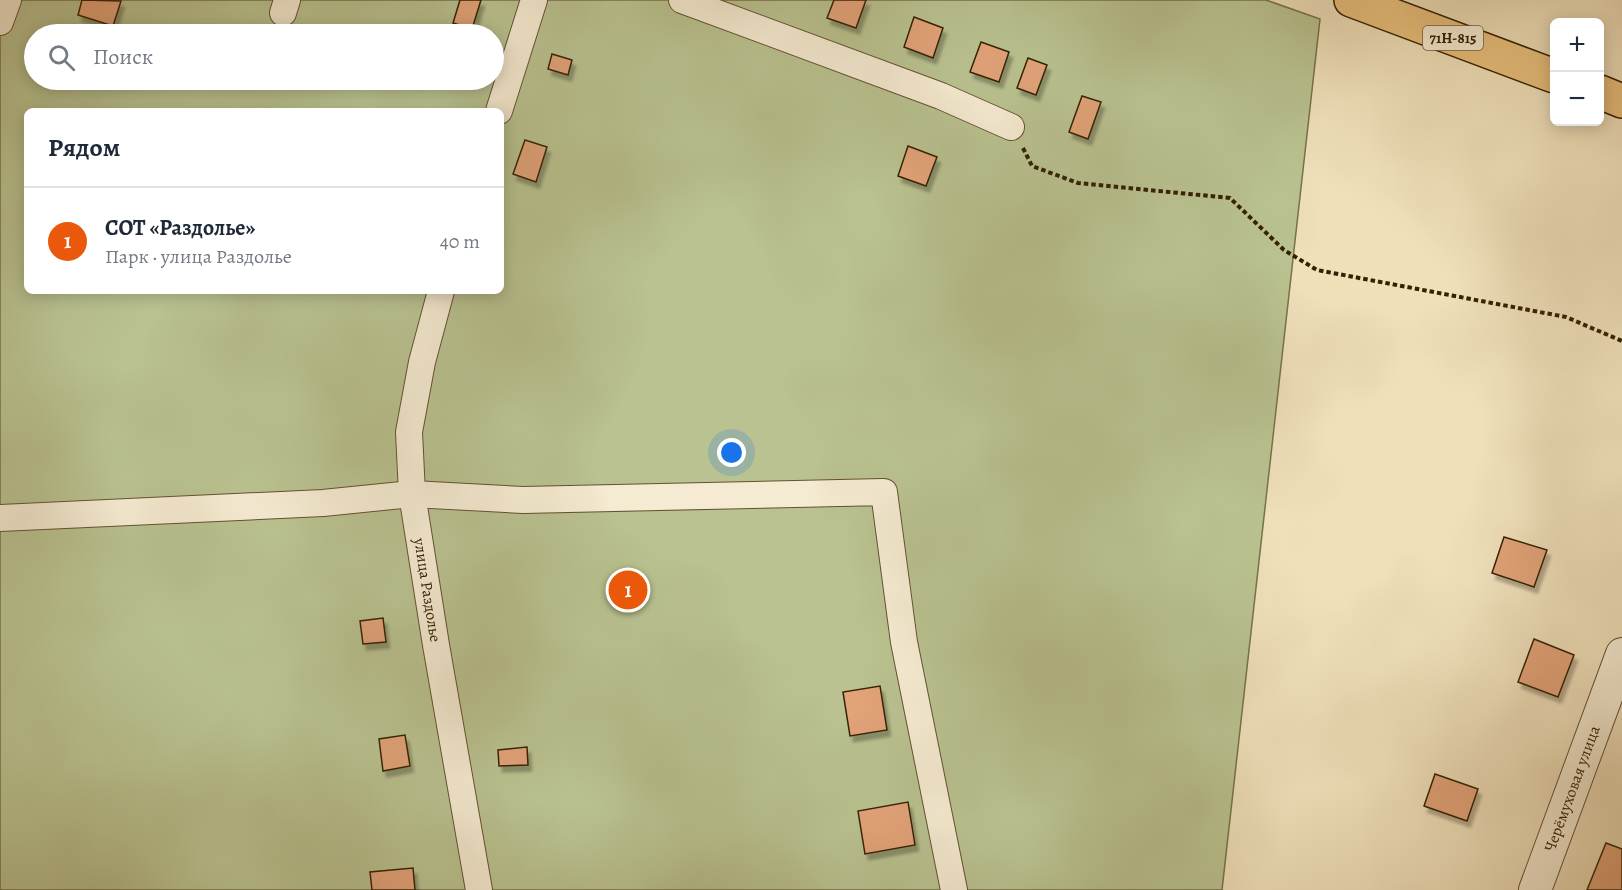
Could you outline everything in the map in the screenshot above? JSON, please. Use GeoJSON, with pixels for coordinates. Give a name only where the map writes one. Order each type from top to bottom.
{"type":"FeatureCollection","features":[{"type":"Feature","properties":{"kind":"main road","name":"71Н-815"},"geometry":{"type":"LineString","coordinates":[[1352,0],[1550,74]]}},
{"type":"Feature","properties":{"kind":"main road"},"geometry":{"type":"LineString","coordinates":[[1604,94],[1622,101]]}},
{"type":"Feature","properties":{"kind":"street"},"geometry":{"type":"LineString","coordinates":[[0,22],[8,0]]}},
{"type":"Feature","properties":{"kind":"street"},"geometry":{"type":"LineString","coordinates":[[500,108],[534,0]]}},
{"type":"Feature","properties":{"kind":"street"},"geometry":{"type":"LineString","coordinates":[[682,0],[941,96],[1011,127]]}},
{"type":"Feature","properties":{"kind":"street","name":"улица Раздолье"},"geometry":{"type":"LineString","coordinates":[[440,294],[422,362],[409,432],[412,494],[479,890]]}},
{"type":"Feature","properties":{"kind":"street"},"geometry":{"type":"LineString","coordinates":[[0,518],[323,503],[412,494],[523,500],[884,492],[904,642],[954,890]]}},
{"type":"Feature","properties":{"kind":"street","name":"Черёмуховая улица"},"geometry":{"type":"LineString","coordinates":[[1535,890],[1622,654]]}},
{"type":"Feature","properties":{"kind":"path"},"geometry":{"type":"LineString","coordinates":[[1011,127],[1032,166],[1078,183],[1230,198],[1284,250],[1317,270],[1566,317],[1622,341]]}},
{"type":"Feature","properties":{"kind":"green space"},"geometry":{"type":"Polygon","coordinates":[[[0,0],[1266,0],[1320,19],[1222,890],[0,890],[0,0]]]}},
{"type":"Feature","properties":{"kind":"building"},"geometry":{"type":"Polygon","coordinates":[[[82,0],[121,1],[114,24],[78,15],[82,0]]]}},
{"type":"Feature","properties":{"kind":"building"},"geometry":{"type":"Polygon","coordinates":[[[460,0],[481,0],[474,24],[453,23],[460,0]]]}},
{"type":"Feature","properties":{"kind":"building"},"geometry":{"type":"Polygon","coordinates":[[[834,0],[866,0],[856,28],[827,18],[834,0]]]}},
{"type":"Feature","properties":{"kind":"building"},"geometry":{"type":"Polygon","coordinates":[[[914,17],[943,28],[933,58],[904,47],[914,17]]]}},
{"type":"Feature","properties":{"kind":"building"},"geometry":{"type":"Polygon","coordinates":[[[981,42],[1009,52],[999,82],[970,72],[981,42]]]}},
{"type":"Feature","properties":{"kind":"building"},"geometry":{"type":"Polygon","coordinates":[[[552,54],[572,60],[568,75],[548,69],[552,54]]]}},
{"type":"Feature","properties":{"kind":"building"},"geometry":{"type":"Polygon","coordinates":[[[1028,58],[1047,65],[1036,95],[1017,88],[1028,58]]]}},
{"type":"Feature","properties":{"kind":"building"},"geometry":{"type":"Polygon","coordinates":[[[1082,96],[1101,102],[1088,139],[1069,132],[1082,96]]]}},
{"type":"Feature","properties":{"kind":"building"},"geometry":{"type":"Polygon","coordinates":[[[525,140],[547,147],[536,182],[513,174],[525,140]]]}},
{"type":"Feature","properties":{"kind":"building"},"geometry":{"type":"Polygon","coordinates":[[[908,146],[937,157],[926,186],[898,176],[908,146]]]}},
{"type":"Feature","properties":{"kind":"building"},"geometry":{"type":"Polygon","coordinates":[[[1504,537],[1547,550],[1534,587],[1492,573],[1504,537]]]}},
{"type":"Feature","properties":{"kind":"building"},"geometry":{"type":"Polygon","coordinates":[[[383,618],[386,642],[363,644],[360,621],[383,618]]]}},
{"type":"Feature","properties":{"kind":"building"},"geometry":{"type":"Polygon","coordinates":[[[1534,639],[1574,655],[1558,697],[1518,682],[1534,639]]]}},
{"type":"Feature","properties":{"kind":"building"},"geometry":{"type":"Polygon","coordinates":[[[880,686],[887,730],[850,736],[843,692],[880,686]]]}},
{"type":"Feature","properties":{"kind":"building"},"geometry":{"type":"Polygon","coordinates":[[[405,735],[410,766],[383,771],[379,739],[405,735]]]}},
{"type":"Feature","properties":{"kind":"building"},"geometry":{"type":"Polygon","coordinates":[[[527,747],[528,765],[499,766],[498,750],[527,747]]]}},
{"type":"Feature","properties":{"kind":"building"},"geometry":{"type":"Polygon","coordinates":[[[1435,774],[1478,789],[1467,821],[1424,806],[1435,774]]]}},
{"type":"Feature","properties":{"kind":"building"},"geometry":{"type":"Polygon","coordinates":[[[908,802],[915,845],[865,854],[858,811],[908,802]]]}},
{"type":"Feature","properties":{"kind":"building"},"geometry":{"type":"Polygon","coordinates":[[[1606,843],[1622,849],[1622,890],[1587,890],[1606,843]]]}},
{"type":"Feature","properties":{"kind":"building"},"geometry":{"type":"Polygon","coordinates":[[[413,868],[415,890],[372,890],[370,872],[413,868]]]}},
{"type":"Feature","properties":{"kind":"place","name":"СОТ «Раздолье»"},"geometry":{"type":"Point","coordinates":[628,590]}}]}
